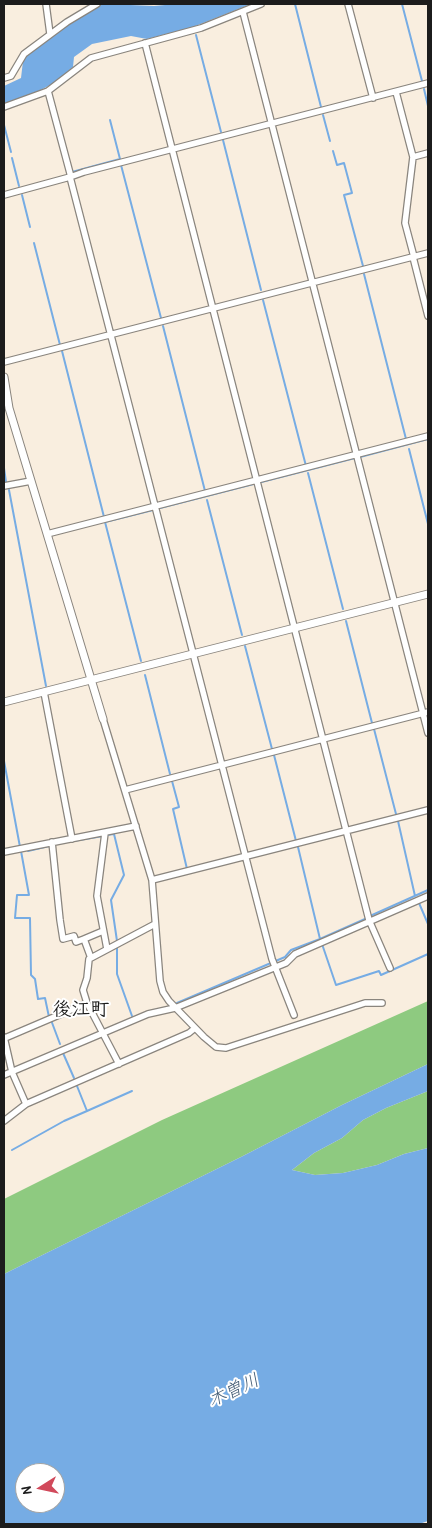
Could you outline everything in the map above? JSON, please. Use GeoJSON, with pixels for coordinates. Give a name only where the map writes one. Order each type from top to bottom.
{"type":"FeatureCollection","features":[{"type":"Feature","properties":{"kind":"street"},"geometry":{"type":"LineString","coordinates":[[46,4],[50,34]]}},
{"type":"Feature","properties":{"kind":"street"},"geometry":{"type":"LineString","coordinates":[[4,78],[11,76],[24,54],[50,34],[97,4]]}},
{"type":"Feature","properties":{"kind":"street"},"geometry":{"type":"LineString","coordinates":[[4,107],[48,91],[92,58],[201,28],[261,4]]}},
{"type":"Feature","properties":{"kind":"street"},"geometry":{"type":"LineString","coordinates":[[348,4],[372,98]]}},
{"type":"Feature","properties":{"kind":"street"},"geometry":{"type":"LineString","coordinates":[[243,12],[395,602],[426,713],[428,733]]}},
{"type":"Feature","properties":{"kind":"street"},"geometry":{"type":"LineString","coordinates":[[145,43],[370,922],[390,968]]}},
{"type":"Feature","properties":{"kind":"street"},"geometry":{"type":"LineString","coordinates":[[4,194],[171,149],[428,84]]}},
{"type":"Feature","properties":{"kind":"street"},"geometry":{"type":"LineString","coordinates":[[48,91],[273,965],[294,1016]]}},
{"type":"Feature","properties":{"kind":"street"},"geometry":{"type":"LineString","coordinates":[[396,92],[413,157],[405,223],[428,316]]}},
{"type":"Feature","properties":{"kind":"street"},"geometry":{"type":"LineString","coordinates":[[413,157],[428,154]]}},
{"type":"Feature","properties":{"kind":"street"},"geometry":{"type":"LineString","coordinates":[[4,362],[428,253]]}},
{"type":"Feature","properties":{"kind":"street"},"geometry":{"type":"LineString","coordinates":[[4,377],[9,408],[93,680],[152,880],[160,981],[163,992],[195,1028],[216,1047],[226,1048],[365,1003],[382,1003]]}},
{"type":"Feature","properties":{"kind":"street"},"geometry":{"type":"LineString","coordinates":[[47,534],[257,483],[428,436]]}},
{"type":"Feature","properties":{"kind":"street"},"geometry":{"type":"LineString","coordinates":[[4,486],[31,481]]}},
{"type":"Feature","properties":{"kind":"street"},"geometry":{"type":"LineString","coordinates":[[4,702],[428,594]]}},
{"type":"Feature","properties":{"kind":"street"},"geometry":{"type":"LineString","coordinates":[[44,692],[72,839]]}},
{"type":"Feature","properties":{"kind":"street"},"geometry":{"type":"LineString","coordinates":[[125,790],[322,738],[426,713]]}},
{"type":"Feature","properties":{"kind":"street"},"geometry":{"type":"LineString","coordinates":[[152,880],[428,810]]}},
{"type":"Feature","properties":{"kind":"street"},"geometry":{"type":"LineString","coordinates":[[4,852],[136,826]]}},
{"type":"Feature","properties":{"kind":"street"},"geometry":{"type":"LineString","coordinates":[[105,833],[97,896],[107,949]]}},
{"type":"Feature","properties":{"kind":"street"},"geometry":{"type":"LineString","coordinates":[[52,842],[63,938],[74,936],[76,942],[103,931]]}},
{"type":"Feature","properties":{"kind":"street"},"geometry":{"type":"LineString","coordinates":[[4,1075],[148,1014],[176,1008],[273,965],[286,963],[295,954],[428,896]]}},
{"type":"Feature","properties":{"kind":"street"},"geometry":{"type":"LineString","coordinates":[[119,1064],[102,1034],[83,990],[87,978],[89,959],[155,924]]}},
{"type":"Feature","properties":{"kind":"street"},"geometry":{"type":"LineString","coordinates":[[84,939],[91,958]]}},
{"type":"Feature","properties":{"kind":"street"},"geometry":{"type":"LineString","coordinates":[[26,1104],[12,1072],[4,1037],[87,1003]]}},
{"type":"Feature","properties":{"kind":"street"},"geometry":{"type":"LineString","coordinates":[[4,1121],[26,1104],[189,1033],[195,1028]]}},
{"type":"Feature","properties":{"kind":"green space"},"geometry":{"type":"Polygon","coordinates":[[[428,1001],[428,1064],[4,1274],[4,1199],[162,1120],[428,1001]]]}},
{"type":"Feature","properties":{"kind":"green space"},"geometry":{"type":"Polygon","coordinates":[[[428,1091],[428,1148],[404,1154],[377,1165],[343,1173],[315,1175],[292,1170],[314,1153],[342,1138],[363,1120],[386,1108],[428,1091]]]}},
{"type":"Feature","properties":{"kind":"water"},"geometry":{"type":"Polygon","coordinates":[[[176,4],[251,4],[193,27],[147,39],[131,36],[92,44],[74,57],[73,67],[54,83],[35,93],[4,104],[4,86],[21,78],[23,61],[29,53],[67,25],[99,5],[154,6],[176,4]]]}},
{"type":"Feature","properties":{"kind":"water","name":"木曽川"},"geometry":{"type":"Polygon","coordinates":[[[428,1064],[428,1091],[386,1108],[363,1120],[342,1138],[314,1153],[292,1170],[315,1175],[343,1173],[377,1165],[404,1154],[428,1148],[428,1521],[419,1524],[4,1524],[4,1274],[342,1105],[428,1064]]]}},
{"type":"Feature","properties":{"kind":"waterway"},"geometry":{"type":"LineString","coordinates":[[295,4],[321,107]]}},
{"type":"Feature","properties":{"kind":"waterway"},"geometry":{"type":"LineString","coordinates":[[402,4],[422,81]]}},
{"type":"Feature","properties":{"kind":"waterway"},"geometry":{"type":"LineString","coordinates":[[196,35],[221,132]]}},
{"type":"Feature","properties":{"kind":"waterway"},"geometry":{"type":"LineString","coordinates":[[424,89],[428,106]]}},
{"type":"Feature","properties":{"kind":"waterway"},"geometry":{"type":"LineString","coordinates":[[323,115],[330,141]]}},
{"type":"Feature","properties":{"kind":"waterway"},"geometry":{"type":"LineString","coordinates":[[72,172],[120,159],[110,120]]}},
{"type":"Feature","properties":{"kind":"waterway"},"geometry":{"type":"LineString","coordinates":[[4,125],[11,152]]}},
{"type":"Feature","properties":{"kind":"waterway"},"geometry":{"type":"LineString","coordinates":[[223,140],[261,290]]}},
{"type":"Feature","properties":{"kind":"waterway"},"geometry":{"type":"LineString","coordinates":[[333,151],[337,165],[344,163],[352,193],[344,195],[363,266]]}},
{"type":"Feature","properties":{"kind":"waterway"},"geometry":{"type":"LineString","coordinates":[[12,158],[19,186]]}},
{"type":"Feature","properties":{"kind":"waterway"},"geometry":{"type":"LineString","coordinates":[[121,165],[161,318]]}},
{"type":"Feature","properties":{"kind":"waterway"},"geometry":{"type":"LineString","coordinates":[[22,195],[30,227]]}},
{"type":"Feature","properties":{"kind":"waterway"},"geometry":{"type":"LineString","coordinates":[[34,243],[60,345]]}},
{"type":"Feature","properties":{"kind":"waterway"},"geometry":{"type":"LineString","coordinates":[[364,274],[406,439]]}},
{"type":"Feature","properties":{"kind":"waterway"},"geometry":{"type":"LineString","coordinates":[[263,300],[306,466]]}},
{"type":"Feature","properties":{"kind":"waterway"},"geometry":{"type":"LineString","coordinates":[[163,326],[205,491]]}},
{"type":"Feature","properties":{"kind":"waterway"},"geometry":{"type":"LineString","coordinates":[[62,351],[104,517]]}},
{"type":"Feature","properties":{"kind":"waterway"},"geometry":{"type":"LineString","coordinates":[[360,457],[428,439]]}},
{"type":"Feature","properties":{"kind":"waterway"},"geometry":{"type":"LineString","coordinates":[[409,449],[428,524]]}},
{"type":"Feature","properties":{"kind":"waterway"},"geometry":{"type":"LineString","coordinates":[[160,508],[355,458]]}},
{"type":"Feature","properties":{"kind":"waterway"},"geometry":{"type":"LineString","coordinates":[[4,468],[6,482]]}},
{"type":"Feature","properties":{"kind":"waterway"},"geometry":{"type":"LineString","coordinates":[[308,473],[343,609]]}},
{"type":"Feature","properties":{"kind":"waterway"},"geometry":{"type":"LineString","coordinates":[[9,490],[46,686]]}},
{"type":"Feature","properties":{"kind":"waterway"},"geometry":{"type":"LineString","coordinates":[[207,500],[242,635]]}},
{"type":"Feature","properties":{"kind":"waterway"},"geometry":{"type":"LineString","coordinates":[[141,661],[105,522],[153,510]]}},
{"type":"Feature","properties":{"kind":"waterway"},"geometry":{"type":"LineString","coordinates":[[346,621],[372,723]]}},
{"type":"Feature","properties":{"kind":"waterway"},"geometry":{"type":"LineString","coordinates":[[245,646],[272,749]]}},
{"type":"Feature","properties":{"kind":"waterway"},"geometry":{"type":"LineString","coordinates":[[145,675],[170,774]]}},
{"type":"Feature","properties":{"kind":"waterway"},"geometry":{"type":"LineString","coordinates":[[374,729],[396,814]]}},
{"type":"Feature","properties":{"kind":"waterway"},"geometry":{"type":"LineString","coordinates":[[274,755],[296,841]]}},
{"type":"Feature","properties":{"kind":"waterway"},"geometry":{"type":"LineString","coordinates":[[4,761],[20,847]]}},
{"type":"Feature","properties":{"kind":"waterway"},"geometry":{"type":"LineString","coordinates":[[172,781],[179,807],[173,809],[187,869]]}},
{"type":"Feature","properties":{"kind":"waterway"},"geometry":{"type":"LineString","coordinates":[[398,821],[415,896]]}},
{"type":"Feature","properties":{"kind":"waterway"},"geometry":{"type":"LineString","coordinates":[[107,835],[114,834],[124,875],[111,900],[117,941]]}},
{"type":"Feature","properties":{"kind":"waterway"},"geometry":{"type":"LineString","coordinates":[[67,842],[103,836]]}},
{"type":"Feature","properties":{"kind":"waterway"},"geometry":{"type":"LineString","coordinates":[[28,851],[49,846]]}},
{"type":"Feature","properties":{"kind":"waterway"},"geometry":{"type":"LineString","coordinates":[[298,847],[320,939]]}},
{"type":"Feature","properties":{"kind":"waterway"},"geometry":{"type":"LineString","coordinates":[[21,851],[29,895],[17,895],[15,918],[30,918],[31,975],[35,979],[38,999],[45,998],[49,1017]]}},
{"type":"Feature","properties":{"kind":"waterway"},"geometry":{"type":"LineString","coordinates":[[370,916],[428,890]]}},
{"type":"Feature","properties":{"kind":"waterway"},"geometry":{"type":"LineString","coordinates":[[419,903],[428,924]]}},
{"type":"Feature","properties":{"kind":"waterway"},"geometry":{"type":"LineString","coordinates":[[177,1003],[285,957],[291,950],[365,919]]}},
{"type":"Feature","properties":{"kind":"waterway"},"geometry":{"type":"LineString","coordinates":[[322,944],[336,985],[379,971],[381,975],[428,954]]}},
{"type":"Feature","properties":{"kind":"waterway"},"geometry":{"type":"LineString","coordinates":[[117,948],[117,974],[132,1016]]}},
{"type":"Feature","properties":{"kind":"waterway"},"geometry":{"type":"LineString","coordinates":[[51,1020],[60,1044]]}},
{"type":"Feature","properties":{"kind":"waterway"},"geometry":{"type":"LineString","coordinates":[[63,1053],[74,1078]]}},
{"type":"Feature","properties":{"kind":"waterway"},"geometry":{"type":"LineString","coordinates":[[77,1086],[87,1111],[132,1091]]}},
{"type":"Feature","properties":{"kind":"waterway"},"geometry":{"type":"LineString","coordinates":[[12,1150],[64,1121],[87,1111]]}},
{"type":"Feature","properties":{"kind":"district","name":"後江町"},"geometry":{"type":"Point","coordinates":[81,1010]}}]}
